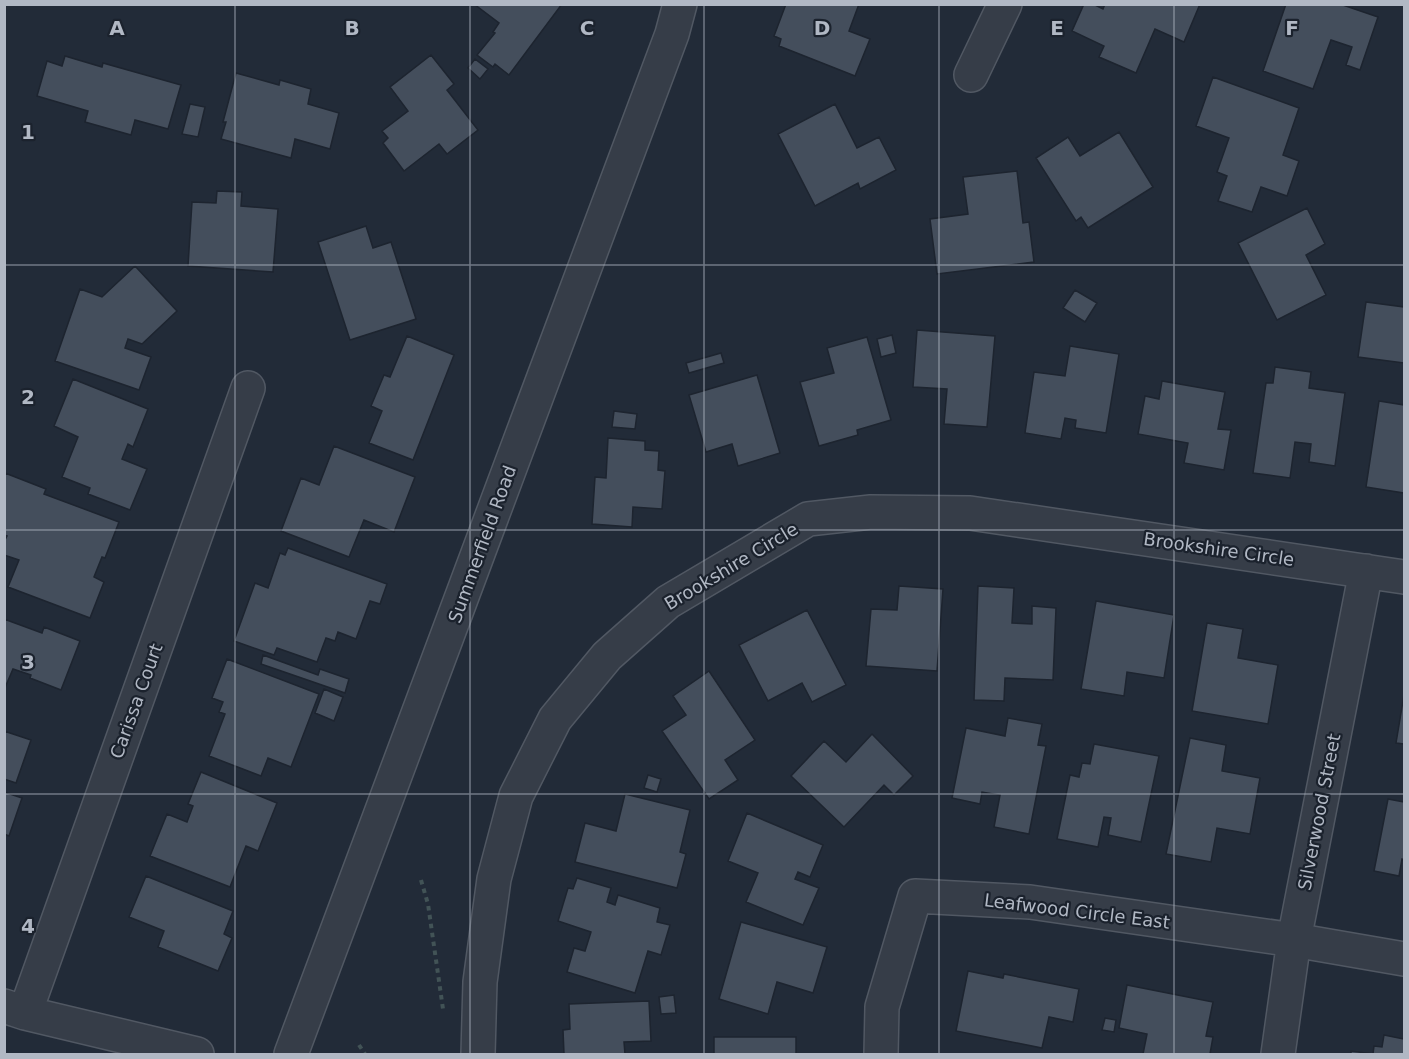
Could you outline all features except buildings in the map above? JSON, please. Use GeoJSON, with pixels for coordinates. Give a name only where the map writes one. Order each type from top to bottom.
{"type":"FeatureCollection","features":[{"type":"Feature","properties":{"kind":"street","name":"Summerfield Road"},"geometry":{"type":"LineString","coordinates":[[291,1054],[676,20],[688,4]]}},
{"type":"Feature","properties":{"kind":"street"},"geometry":{"type":"LineString","coordinates":[[971,75],[1005,4]]}},
{"type":"Feature","properties":{"kind":"street","name":"Carissa Court"},"geometry":{"type":"LineString","coordinates":[[15,1010],[248,388]]}},
{"type":"Feature","properties":{"kind":"street","name":"Brookshire Circle"},"geometry":{"type":"LineString","coordinates":[[478,1054],[480,982],[494,879],[516,796],[555,719],[607,656],[668,602],[808,519],[871,512],[970,513],[1404,577]]}},
{"type":"Feature","properties":{"kind":"street","name":"Silverwood Street"},"geometry":{"type":"LineString","coordinates":[[1278,1054],[1294,940],[1366,571]]}},
{"type":"Feature","properties":{"kind":"street","name":"Leafwood Circle East"},"geometry":{"type":"LineString","coordinates":[[881,1054],[882,1007],[915,896],[1030,902],[1294,940]]}},
{"type":"Feature","properties":{"kind":"street"},"geometry":{"type":"LineString","coordinates":[[1294,940],[1404,959]]}},
{"type":"Feature","properties":{"kind":"street"},"geometry":{"type":"LineString","coordinates":[[15,1010],[197,1054]]}},
{"type":"Feature","properties":{"kind":"path"},"geometry":{"type":"LineString","coordinates":[[421,880],[428,904],[444,1017]]}},
{"type":"Feature","properties":{"kind":"path"},"geometry":{"type":"LineString","coordinates":[[359,1045],[365,1054]]}}]}
